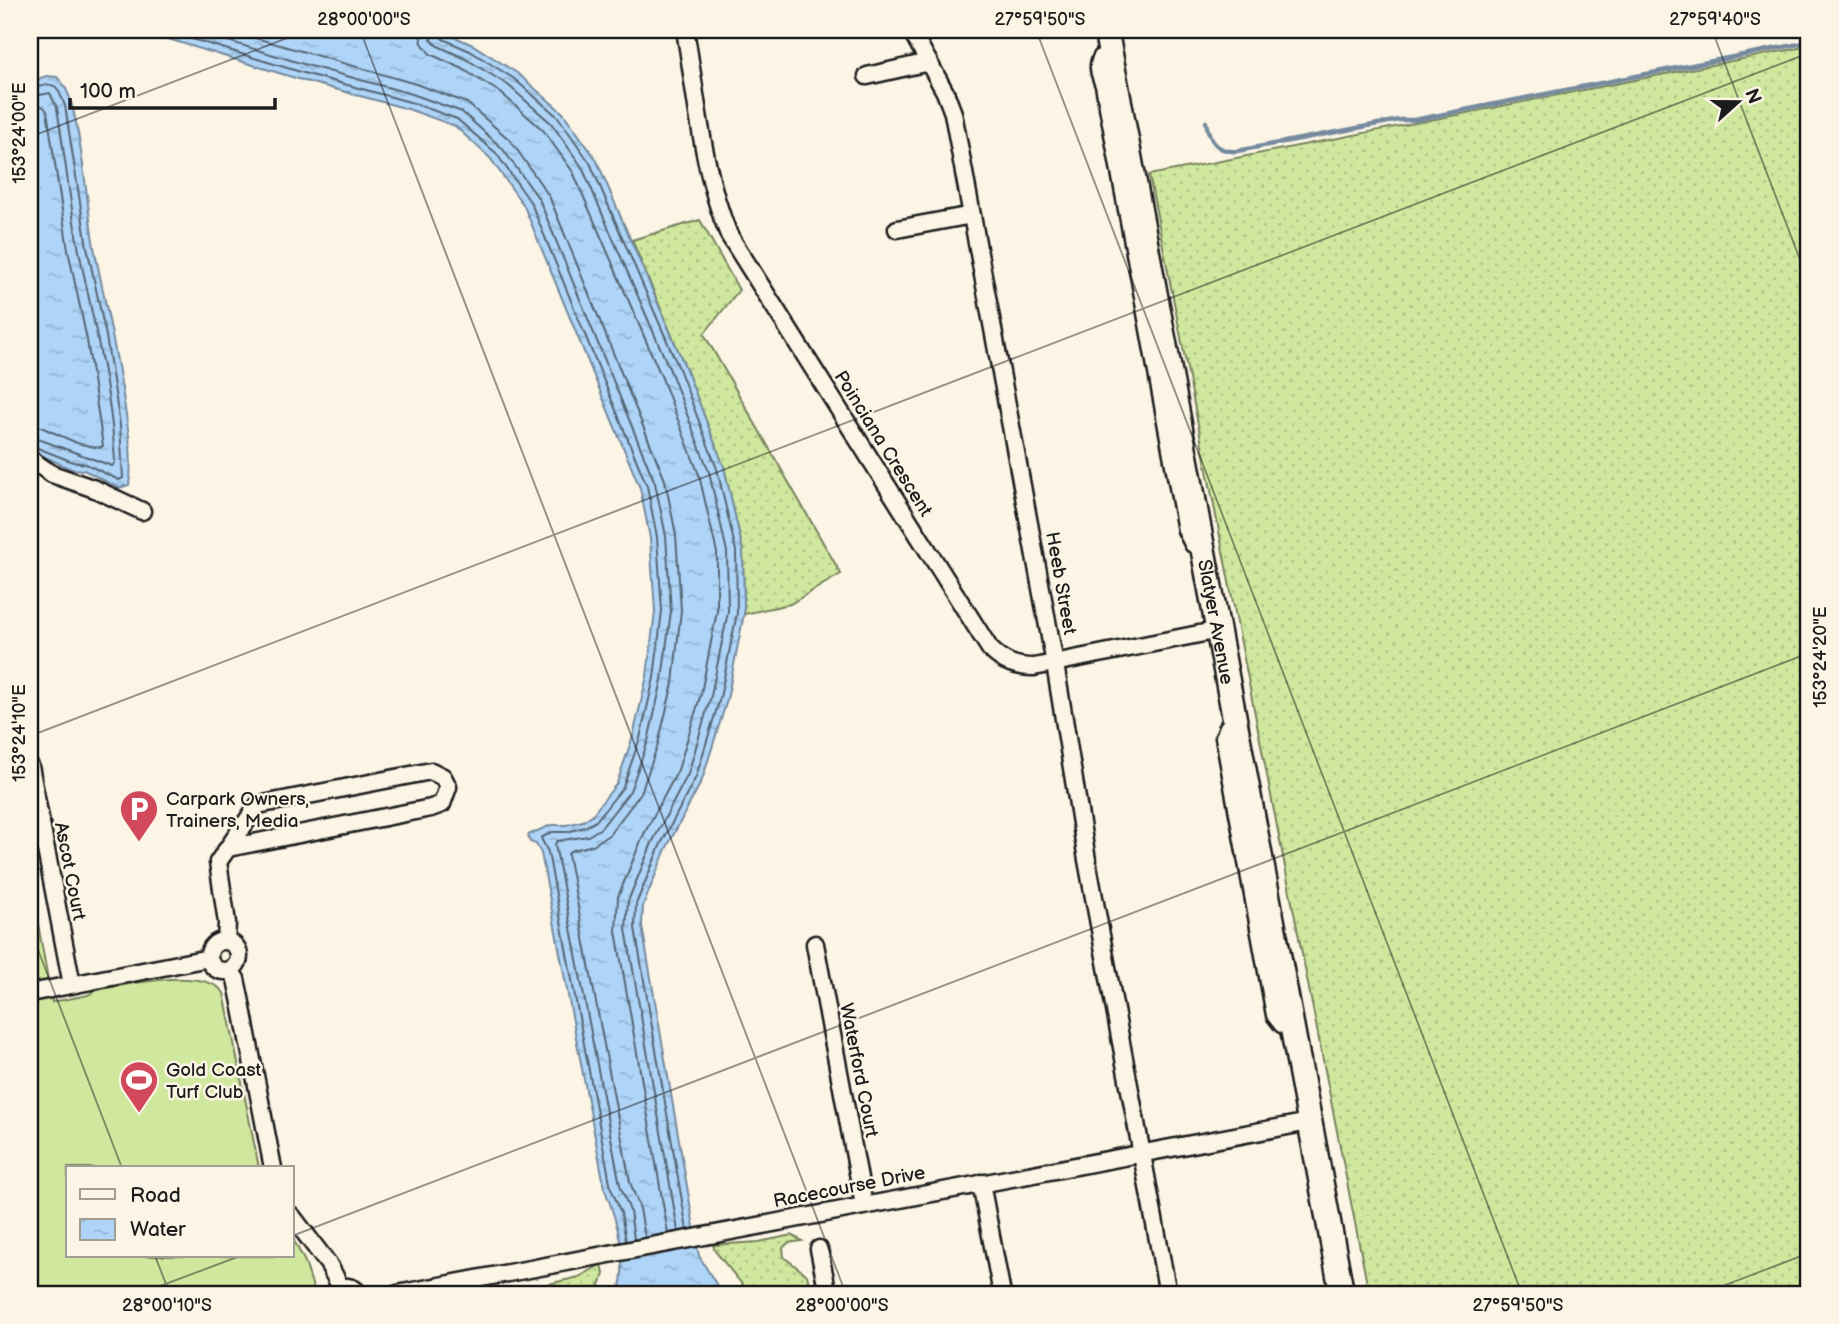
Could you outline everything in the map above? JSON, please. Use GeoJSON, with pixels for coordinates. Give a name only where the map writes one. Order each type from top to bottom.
{"type":"FeatureCollection","features":[{"type":"Feature","properties":{"kind":"main road","name":"Slatyer Avenue"},"geometry":{"type":"LineString","coordinates":[[1106,30],[1342,1294]]}},
{"type":"Feature","properties":{"kind":"street","name":"Poinciana Crescent"},"geometry":{"type":"LineString","coordinates":[[685,30],[711,181],[718,209],[729,235],[990,649],[1001,660],[1018,667],[1034,667],[1219,630]]}},
{"type":"Feature","properties":{"kind":"street","name":"Heeb Street"},"geometry":{"type":"LineString","coordinates":[[911,30],[945,92],[953,113],[1168,1294]]}},
{"type":"Feature","properties":{"kind":"street"},"geometry":{"type":"LineString","coordinates":[[867,76],[929,62]]}},
{"type":"Feature","properties":{"kind":"street"},"geometry":{"type":"LineString","coordinates":[[897,229],[972,215]]}},
{"type":"Feature","properties":{"kind":"street"},"geometry":{"type":"LineString","coordinates":[[30,459],[52,474],[95,489],[142,511]]}},
{"type":"Feature","properties":{"kind":"street","name":"Ascot Court"},"geometry":{"type":"LineString","coordinates":[[30,766],[72,985]]}},
{"type":"Feature","properties":{"kind":"street"},"geometry":{"type":"LineString","coordinates":[[226,941],[227,923],[218,863],[228,848],[258,805],[431,771],[443,777],[448,787],[442,804],[228,848]]}},
{"type":"Feature","properties":{"kind":"street"},"geometry":{"type":"LineString","coordinates":[[221,941],[235,946],[239,955],[237,964],[225,972],[215,968],[209,958],[212,946],[221,941]]}},
{"type":"Feature","properties":{"kind":"street","name":"Waterford Court"},"geometry":{"type":"LineString","coordinates":[[815,944],[864,1205]]}},
{"type":"Feature","properties":{"kind":"street"},"geometry":{"type":"LineString","coordinates":[[30,993],[209,958]]}},
{"type":"Feature","properties":{"kind":"street"},"geometry":{"type":"LineString","coordinates":[[230,970],[236,979],[273,1166]]}},
{"type":"Feature","properties":{"kind":"street","name":"Racecourse Drive"},"geometry":{"type":"LineString","coordinates":[[397,1294],[1310,1122]]}},
{"type":"Feature","properties":{"kind":"street"},"geometry":{"type":"LineString","coordinates":[[981,1183],[1002,1294]]}},
{"type":"Feature","properties":{"kind":"street","name":"Slatyer Avenue"},"geometry":{"type":"LineString","coordinates":[[1327,1215],[1322,1232],[1334,1294]]}},
{"type":"Feature","properties":{"kind":"street"},"geometry":{"type":"LineString","coordinates":[[294,1219],[329,1265],[337,1291],[352,1288],[359,1294]]}},
{"type":"Feature","properties":{"kind":"street"},"geometry":{"type":"LineString","coordinates":[[819,1249],[828,1294]]}},
{"type":"Feature","properties":{"kind":"street"},"geometry":{"type":"LineString","coordinates":[[498,1277],[502,1294]]}},
{"type":"Feature","properties":{"kind":"green space"},"geometry":{"type":"Polygon","coordinates":[[[1809,46],[1809,1294],[1369,1294],[1149,175],[1809,46]]]}},
{"type":"Feature","properties":{"kind":"green space"},"geometry":{"type":"Polygon","coordinates":[[[700,220],[739,290],[704,334],[841,574],[790,604],[744,614],[743,551],[724,467],[632,240],[700,220]]]}},
{"type":"Feature","properties":{"kind":"green space","name":"Gold Coast Turf Club"},"geometry":{"type":"Polygon","coordinates":[[[30,879],[52,1002],[88,995],[96,990],[163,979],[200,980],[214,985],[224,993],[259,1166],[66,1166],[66,1258],[294,1258],[294,1241],[305,1262],[315,1294],[30,1294],[30,879]]]}},
{"type":"Feature","properties":{"kind":"green space"},"geometry":{"type":"Polygon","coordinates":[[[792,1235],[802,1241],[788,1243],[783,1248],[784,1257],[807,1275],[811,1294],[750,1294],[713,1245],[759,1242],[792,1235]]]}},
{"type":"Feature","properties":{"kind":"green space"},"geometry":{"type":"Polygon","coordinates":[[[602,1264],[604,1274],[597,1294],[524,1294],[531,1288],[579,1277],[602,1264]]]}},
{"type":"Feature","properties":{"kind":"water"},"geometry":{"type":"Polygon","coordinates":[[[139,30],[439,30],[473,45],[517,73],[563,113],[596,159],[686,369],[724,467],[743,551],[744,614],[727,700],[702,780],[666,849],[643,906],[642,926],[699,1256],[722,1294],[618,1294],[622,1268],[620,1241],[605,1190],[541,853],[536,844],[530,842],[528,835],[551,825],[583,821],[592,815],[617,783],[633,736],[647,676],[655,611],[650,538],[640,488],[524,206],[490,158],[455,126],[408,109],[305,81],[139,30]]]}},
{"type":"Feature","properties":{"kind":"water"},"geometry":{"type":"Polygon","coordinates":[[[46,76],[57,77],[66,90],[79,140],[94,247],[123,395],[129,440],[129,485],[119,488],[84,470],[71,469],[30,450],[30,82],[46,76]]]}},
{"type":"Feature","properties":{"kind":"waterway"},"geometry":{"type":"LineString","coordinates":[[1206,122],[1215,144],[1224,150],[1237,151],[1399,120],[1414,120],[1809,42]]}},
{"type":"Feature","properties":{"kind":"place","name":"Carpark Owners, Trainers, Media"},"geometry":{"type":"Point","coordinates":[139,843]}},
{"type":"Feature","properties":{"kind":"place","name":"Gold Coast Turf Club"},"geometry":{"type":"Point","coordinates":[139,1114]}}]}
